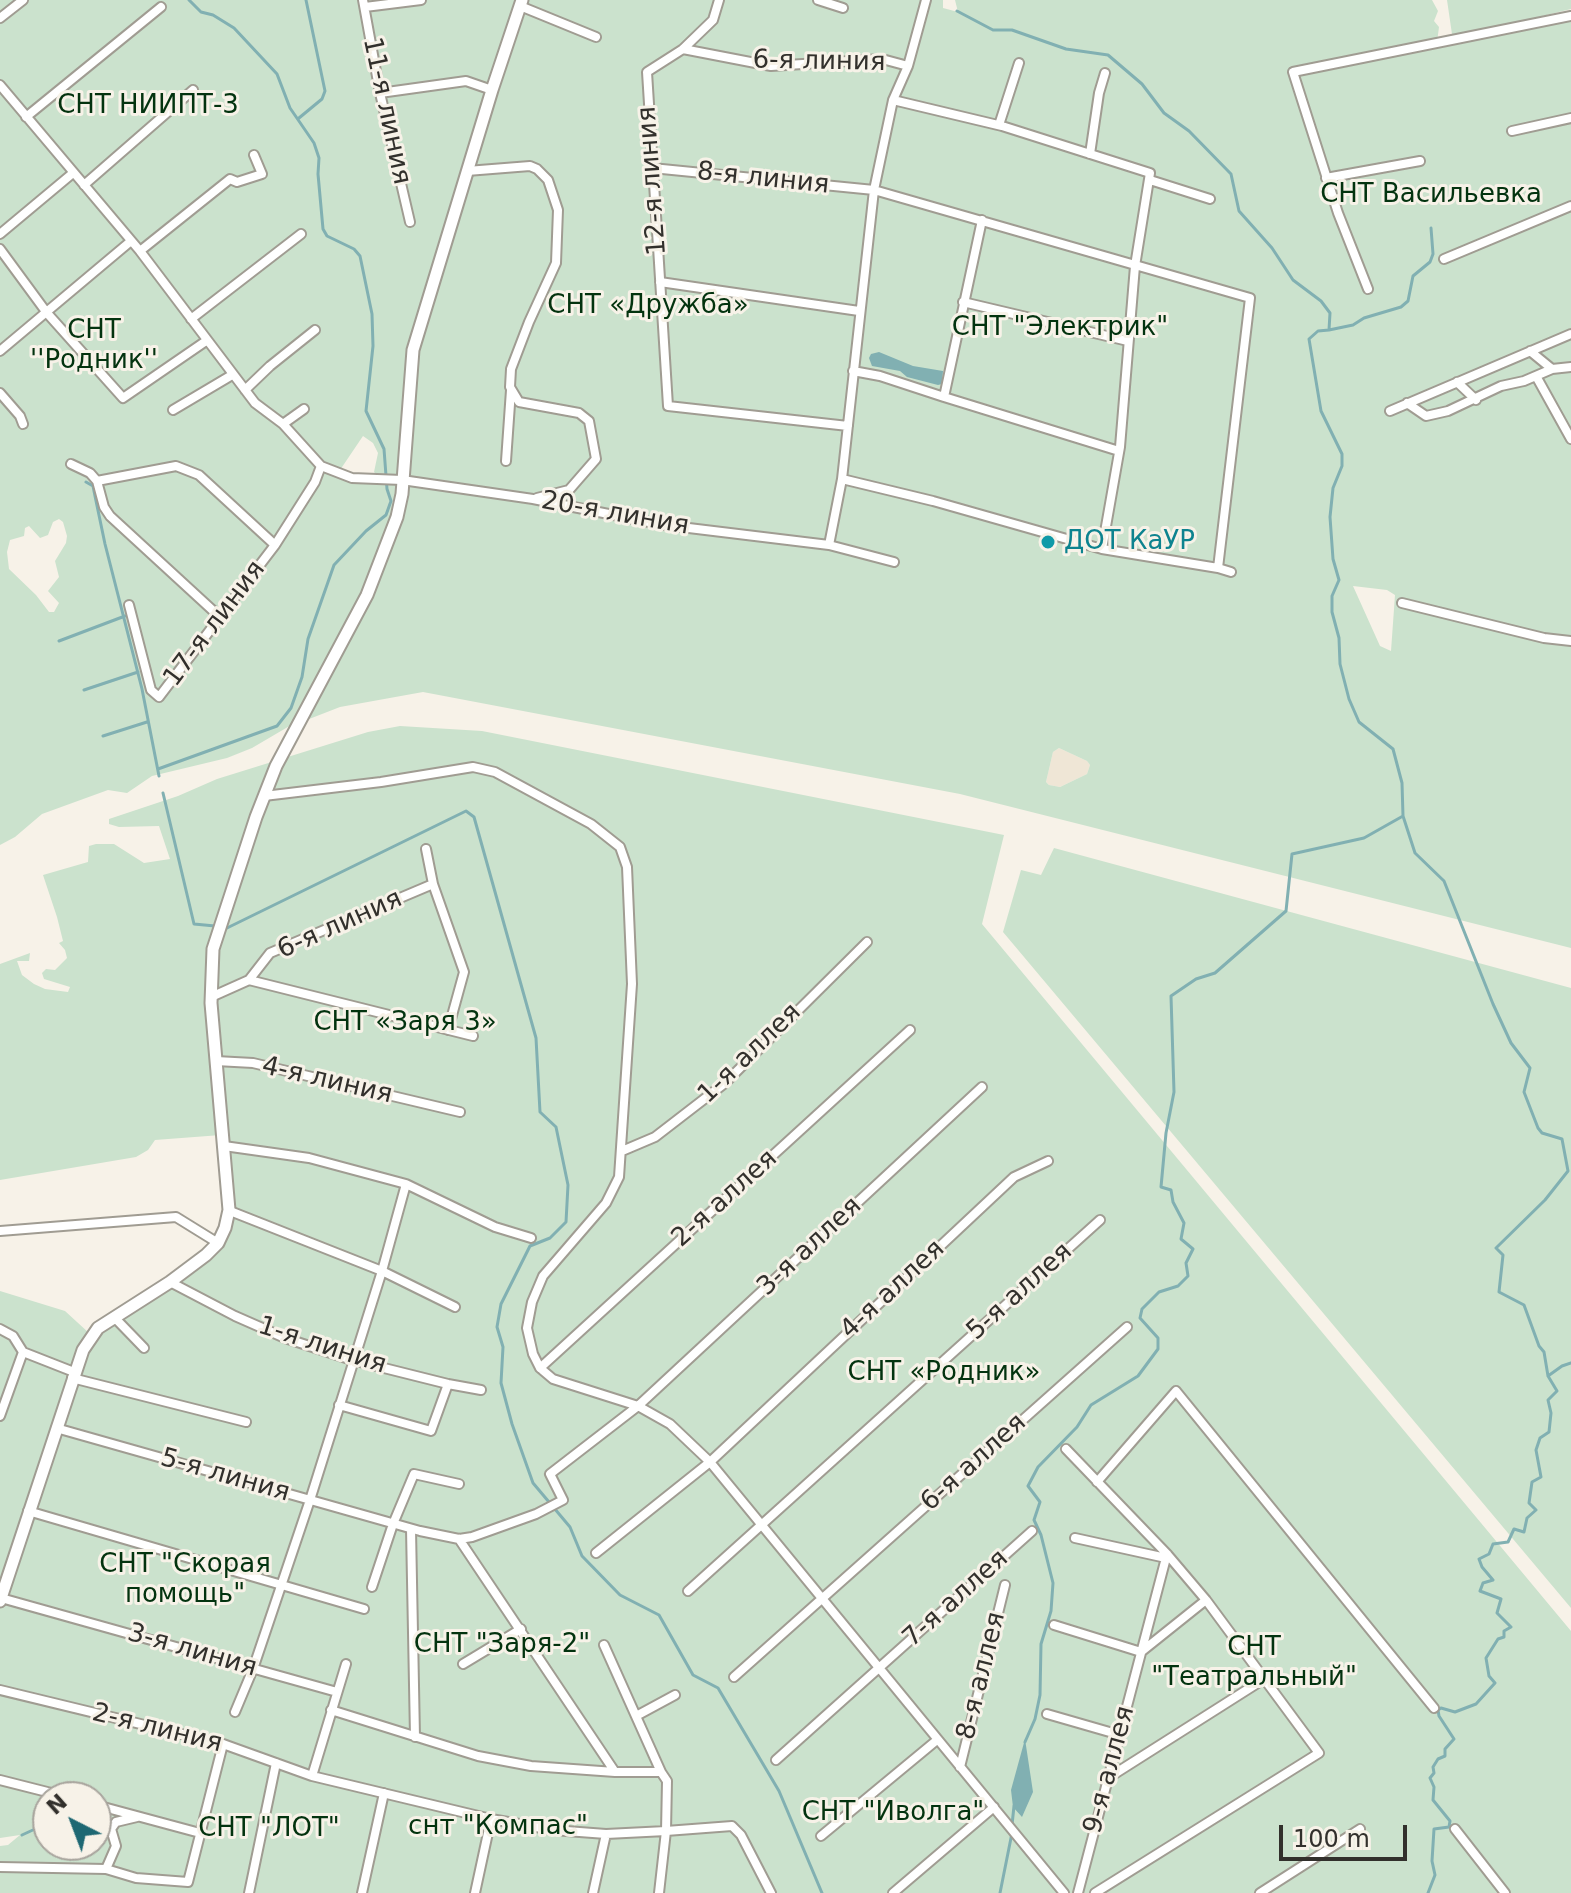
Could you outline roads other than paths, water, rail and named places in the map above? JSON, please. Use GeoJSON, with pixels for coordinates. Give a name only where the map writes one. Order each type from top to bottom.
{"type":"FeatureCollection","features":[{"type":"Feature","properties":{"kind":"street"},"geometry":{"type":"LineString","coordinates":[[0,18],[23,0]]}},
{"type":"Feature","properties":{"kind":"street"},"geometry":{"type":"LineString","coordinates":[[364,3],[421,0]]}},
{"type":"Feature","properties":{"kind":"street","name":"12-я линия"},"geometry":{"type":"LineString","coordinates":[[719,0],[713,20],[683,49],[647,72],[668,406],[848,426]]}},
{"type":"Feature","properties":{"kind":"street"},"geometry":{"type":"LineString","coordinates":[[818,0],[843,8]]}},
{"type":"Feature","properties":{"kind":"street"},"geometry":{"type":"LineString","coordinates":[[829,545],[842,479],[874,190],[893,100],[908,66],[926,0]]}},
{"type":"Feature","properties":{"kind":"street","name":"11-я линия"},"geometry":{"type":"LineString","coordinates":[[364,3],[380,93],[410,222]]}},
{"type":"Feature","properties":{"kind":"street"},"geometry":{"type":"LineString","coordinates":[[0,1599],[83,1350],[98,1328],[170,1282],[218,1243],[230,1211],[211,997],[213,950],[264,796],[287,742],[316,695],[369,590],[397,517],[402,494],[413,350],[521,3],[596,37]]}},
{"type":"Feature","properties":{"kind":"street"},"geometry":{"type":"LineString","coordinates":[[26,117],[161,7]]}},
{"type":"Feature","properties":{"kind":"street"},"geometry":{"type":"LineString","coordinates":[[1368,289],[1326,178],[1293,72],[1571,16]]}},
{"type":"Feature","properties":{"kind":"street","name":"6-я линия"},"geometry":{"type":"LineString","coordinates":[[683,49],[771,66],[882,59],[908,66]]}},
{"type":"Feature","properties":{"kind":"street"},"geometry":{"type":"LineString","coordinates":[[999,125],[1019,63]]}},
{"type":"Feature","properties":{"kind":"street"},"geometry":{"type":"LineString","coordinates":[[1090,154],[1105,73]]}},
{"type":"Feature","properties":{"kind":"street"},"geometry":{"type":"LineString","coordinates":[[380,93],[466,81],[492,90]]}},
{"type":"Feature","properties":{"kind":"street"},"geometry":{"type":"LineString","coordinates":[[0,85],[140,251],[255,403],[283,424],[321,466]]}},
{"type":"Feature","properties":{"kind":"street"},"geometry":{"type":"LineString","coordinates":[[84,185],[193,90]]}},
{"type":"Feature","properties":{"kind":"street"},"geometry":{"type":"LineString","coordinates":[[893,100],[999,125],[1150,173],[1135,266],[1119,451],[1102,549]]}},
{"type":"Feature","properties":{"kind":"street"},"geometry":{"type":"LineString","coordinates":[[1512,131],[1571,118]]}},
{"type":"Feature","properties":{"kind":"street"},"geometry":{"type":"LineString","coordinates":[[140,251],[230,179],[237,182],[262,174],[254,155]]}},
{"type":"Feature","properties":{"kind":"street"},"geometry":{"type":"LineString","coordinates":[[1326,178],[1420,161]]}},
{"type":"Feature","properties":{"kind":"street"},"geometry":{"type":"LineString","coordinates":[[467,171],[530,166],[548,180],[558,210],[556,263],[511,369],[506,461]]}},
{"type":"Feature","properties":{"kind":"street","name":"8-я линия"},"geometry":{"type":"LineString","coordinates":[[652,168],[874,190],[1250,298],[1218,568]]}},
{"type":"Feature","properties":{"kind":"street"},"geometry":{"type":"LineString","coordinates":[[0,234],[73,173]]}},
{"type":"Feature","properties":{"kind":"street"},"geometry":{"type":"LineString","coordinates":[[1150,180],[1210,199]]}},
{"type":"Feature","properties":{"kind":"street"},"geometry":{"type":"LineString","coordinates":[[1444,259],[1571,206]]}},
{"type":"Feature","properties":{"kind":"street"},"geometry":{"type":"LineString","coordinates":[[944,397],[982,220]]}},
{"type":"Feature","properties":{"kind":"street"},"geometry":{"type":"LineString","coordinates":[[191,319],[301,234]]}},
{"type":"Feature","properties":{"kind":"street"},"geometry":{"type":"LineString","coordinates":[[0,351],[131,241]]}},
{"type":"Feature","properties":{"kind":"street"},"geometry":{"type":"LineString","coordinates":[[0,249],[47,313],[123,398],[209,344]]}},
{"type":"Feature","properties":{"kind":"street"},"geometry":{"type":"LineString","coordinates":[[660,282],[859,311]]}},
{"type":"Feature","properties":{"kind":"street"},"geometry":{"type":"LineString","coordinates":[[963,302],[1128,341]]}},
{"type":"Feature","properties":{"kind":"street"},"geometry":{"type":"LineString","coordinates":[[245,390],[315,330]]}},
{"type":"Feature","properties":{"kind":"street"},"geometry":{"type":"LineString","coordinates":[[1390,411],[1571,334]]}},
{"type":"Feature","properties":{"kind":"street"},"geometry":{"type":"LineString","coordinates":[[1530,351],[1552,369]]}},
{"type":"Feature","properties":{"kind":"street"},"geometry":{"type":"LineString","coordinates":[[1407,403],[1426,416],[1476,400],[1501,386],[1552,369],[1571,367]]}},
{"type":"Feature","properties":{"kind":"street"},"geometry":{"type":"LineString","coordinates":[[853,371],[880,376],[1119,451]]}},
{"type":"Feature","properties":{"kind":"street"},"geometry":{"type":"LineString","coordinates":[[173,410],[232,375]]}},
{"type":"Feature","properties":{"kind":"street"},"geometry":{"type":"LineString","coordinates":[[1536,376],[1571,439]]}},
{"type":"Feature","properties":{"kind":"street"},"geometry":{"type":"LineString","coordinates":[[1457,382],[1476,400]]}},
{"type":"Feature","properties":{"kind":"street"},"geometry":{"type":"LineString","coordinates":[[511,390],[519,402],[579,413],[589,421],[596,459],[569,490],[533,499]]}},
{"type":"Feature","properties":{"kind":"street"},"geometry":{"type":"LineString","coordinates":[[0,393],[23,424]]}},
{"type":"Feature","properties":{"kind":"street"},"geometry":{"type":"LineString","coordinates":[[283,424],[304,409]]}},
{"type":"Feature","properties":{"kind":"street"},"geometry":{"type":"LineString","coordinates":[[71,464],[90,473],[97,481],[104,507],[110,516],[221,618]]}},
{"type":"Feature","properties":{"kind":"street"},"geometry":{"type":"LineString","coordinates":[[97,481],[176,466],[199,475],[275,545]]}},
{"type":"Feature","properties":{"kind":"street","name":"20-я линия"},"geometry":{"type":"LineString","coordinates":[[321,466],[352,478],[402,480],[533,499],[664,525],[829,545],[894,562]]}},
{"type":"Feature","properties":{"kind":"street","name":"17-я линия"},"geometry":{"type":"LineString","coordinates":[[129,605],[151,690],[158,700],[275,545],[315,482],[321,466]]}},
{"type":"Feature","properties":{"kind":"street"},"geometry":{"type":"LineString","coordinates":[[842,479],[946,504],[1102,549],[1231,572]]}},
{"type":"Feature","properties":{"kind":"street"},"geometry":{"type":"LineString","coordinates":[[1402,603],[1544,638],[1571,641],[1571,633]]}},
{"type":"Feature","properties":{"kind":"street"},"geometry":{"type":"LineString","coordinates":[[264,796],[473,767],[495,772],[591,824],[620,847],[627,867],[632,984],[619,1177],[606,1203],[543,1276],[532,1302],[527,1328],[533,1354],[540,1368],[553,1379],[638,1406],[670,1424],[710,1462],[1064,1893]]}},
{"type":"Feature","properties":{"kind":"street"},"geometry":{"type":"LineString","coordinates":[[426,849],[433,884],[464,972],[448,1030]]}},
{"type":"Feature","properties":{"kind":"street","name":"6-я линия"},"geometry":{"type":"LineString","coordinates":[[211,997],[249,980],[270,953],[433,884]]}},
{"type":"Feature","properties":{"kind":"street","name":"1-я аллея"},"geometry":{"type":"LineString","coordinates":[[622,1151],[655,1137],[725,1083],[867,942]]}},
{"type":"Feature","properties":{"kind":"street"},"geometry":{"type":"LineString","coordinates":[[249,980],[473,1036]]}},
{"type":"Feature","properties":{"kind":"street","name":"2-я аллея"},"geometry":{"type":"LineString","coordinates":[[540,1368],[910,1030]]}},
{"type":"Feature","properties":{"kind":"street","name":"4-я линия"},"geometry":{"type":"LineString","coordinates":[[216,1061],[253,1063],[460,1112]]}},
{"type":"Feature","properties":{"kind":"street","name":"3-я аллея"},"geometry":{"type":"LineString","coordinates":[[638,1406],[982,1087]]}},
{"type":"Feature","properties":{"kind":"street"},"geometry":{"type":"LineString","coordinates":[[224,1146],[309,1158],[406,1184],[495,1227],[531,1238]]}},
{"type":"Feature","properties":{"kind":"street","name":"4-я аллея"},"geometry":{"type":"LineString","coordinates":[[710,1462],[1014,1177],[1048,1161]]}},
{"type":"Feature","properties":{"kind":"street"},"geometry":{"type":"LineString","coordinates":[[235,1712],[253,1669],[310,1500],[406,1184]]}},
{"type":"Feature","properties":{"kind":"street"},"geometry":{"type":"LineString","coordinates":[[230,1211],[382,1271],[455,1307]]}},
{"type":"Feature","properties":{"kind":"street"},"geometry":{"type":"LineString","coordinates":[[0,1231],[176,1217],[218,1243]]}},
{"type":"Feature","properties":{"kind":"street","name":"5-я аллея"},"geometry":{"type":"LineString","coordinates":[[762,1525],[1100,1220]]}},
{"type":"Feature","properties":{"kind":"street","name":"1-я линия"},"geometry":{"type":"LineString","coordinates":[[170,1282],[285,1338],[352,1360],[481,1390]]}},
{"type":"Feature","properties":{"kind":"street"},"geometry":{"type":"LineString","coordinates":[[114,1317],[144,1348]]}},
{"type":"Feature","properties":{"kind":"street","name":"6-я аллея"},"geometry":{"type":"LineString","coordinates":[[821,1598],[1127,1327]]}},
{"type":"Feature","properties":{"kind":"street"},"geometry":{"type":"LineString","coordinates":[[0,1329],[13,1336],[23,1352],[73,1375],[246,1422]]}},
{"type":"Feature","properties":{"kind":"street"},"geometry":{"type":"LineString","coordinates":[[0,1416],[23,1352]]}},
{"type":"Feature","properties":{"kind":"street"},"geometry":{"type":"LineString","coordinates":[[339,1405],[431,1431],[448,1384]]}},
{"type":"Feature","properties":{"kind":"street"},"geometry":{"type":"LineString","coordinates":[[1097,1482],[1176,1391],[1434,1708]]}},
{"type":"Feature","properties":{"kind":"street"},"geometry":{"type":"LineString","coordinates":[[615,1772],[459,1539],[472,1537],[563,1500],[550,1474],[638,1406]]}},
{"type":"Feature","properties":{"kind":"street","name":"5-я линия"},"geometry":{"type":"LineString","coordinates":[[56,1428],[411,1529],[459,1539]]}},
{"type":"Feature","properties":{"kind":"street"},"geometry":{"type":"LineString","coordinates":[[1066,1449],[1206,1600],[1319,1753],[1095,1893]]}},
{"type":"Feature","properties":{"kind":"street"},"geometry":{"type":"LineString","coordinates":[[596,1553],[710,1462]]}},
{"type":"Feature","properties":{"kind":"street"},"geometry":{"type":"LineString","coordinates":[[372,1587],[414,1474],[459,1484]]}},
{"type":"Feature","properties":{"kind":"street"},"geometry":{"type":"LineString","coordinates":[[28,1511],[364,1609]]}},
{"type":"Feature","properties":{"kind":"street"},"geometry":{"type":"LineString","coordinates":[[688,1591],[762,1525]]}},
{"type":"Feature","properties":{"kind":"street"},"geometry":{"type":"LineString","coordinates":[[411,1529],[415,1737]]}},
{"type":"Feature","properties":{"kind":"street","name":"7-я аллея"},"geometry":{"type":"LineString","coordinates":[[880,1668],[1032,1531]]}},
{"type":"Feature","properties":{"kind":"street"},"geometry":{"type":"LineString","coordinates":[[1075,1538],[1167,1556]]}},
{"type":"Feature","properties":{"kind":"street","name":"9-я аллея"},"geometry":{"type":"LineString","coordinates":[[1078,1893],[1167,1556]]}},
{"type":"Feature","properties":{"kind":"street","name":"8-я аллея"},"geometry":{"type":"LineString","coordinates":[[960,1767],[1005,1585]]}},
{"type":"Feature","properties":{"kind":"street"},"geometry":{"type":"LineString","coordinates":[[734,1677],[821,1598]]}},
{"type":"Feature","properties":{"kind":"street","name":"3-я линия"},"geometry":{"type":"LineString","coordinates":[[0,1599],[337,1692]]}},
{"type":"Feature","properties":{"kind":"street"},"geometry":{"type":"LineString","coordinates":[[1054,1625],[1141,1652],[1206,1600]]}},
{"type":"Feature","properties":{"kind":"street"},"geometry":{"type":"LineString","coordinates":[[463,1664],[521,1629]]}},
{"type":"Feature","properties":{"kind":"street"},"geometry":{"type":"LineString","coordinates":[[604,1645],[667,1781],[666,1831],[659,1893]]}},
{"type":"Feature","properties":{"kind":"street"},"geometry":{"type":"LineString","coordinates":[[312,1776],[346,1664]]}},
{"type":"Feature","properties":{"kind":"street"},"geometry":{"type":"LineString","coordinates":[[776,1760],[880,1668]]}},
{"type":"Feature","properties":{"kind":"street"},"geometry":{"type":"LineString","coordinates":[[1108,1778],[1264,1679]]}},
{"type":"Feature","properties":{"kind":"street","name":"2-я линия"},"geometry":{"type":"LineString","coordinates":[[0,1690],[223,1744],[312,1776],[491,1819],[553,1830],[606,1834],[732,1826],[741,1835],[771,1893]]}},
{"type":"Feature","properties":{"kind":"street"},"geometry":{"type":"LineString","coordinates":[[638,1715],[675,1695]]}},
{"type":"Feature","properties":{"kind":"street"},"geometry":{"type":"LineString","coordinates":[[331,1710],[478,1756],[531,1766],[661,1772]]}},
{"type":"Feature","properties":{"kind":"street"},"geometry":{"type":"LineString","coordinates":[[1047,1714],[1120,1735]]}},
{"type":"Feature","properties":{"kind":"street"},"geometry":{"type":"LineString","coordinates":[[821,1836],[937,1740]]}},
{"type":"Feature","properties":{"kind":"street"},"geometry":{"type":"LineString","coordinates":[[0,1867],[106,1869],[136,1878],[188,1882],[223,1744]]}},
{"type":"Feature","properties":{"kind":"street"},"geometry":{"type":"LineString","coordinates":[[249,1893],[276,1763]]}},
{"type":"Feature","properties":{"kind":"street"},"geometry":{"type":"LineString","coordinates":[[0,1780],[32,1788]]}},
{"type":"Feature","properties":{"kind":"street"},"geometry":{"type":"LineString","coordinates":[[362,1893],[384,1793]]}},
{"type":"Feature","properties":{"kind":"street"},"geometry":{"type":"LineString","coordinates":[[893,1893],[994,1807]]}},
{"type":"Feature","properties":{"kind":"street"},"geometry":{"type":"LineString","coordinates":[[112,1809],[200,1833]]}},
{"type":"Feature","properties":{"kind":"street"},"geometry":{"type":"LineString","coordinates":[[112,1828],[116,1822],[139,1816]]}},
{"type":"Feature","properties":{"kind":"street"},"geometry":{"type":"LineString","coordinates":[[475,1893],[491,1819]]}},
{"type":"Feature","properties":{"kind":"street"},"geometry":{"type":"LineString","coordinates":[[1260,1893],[1360,1829]]}},
{"type":"Feature","properties":{"kind":"street"},"geometry":{"type":"LineString","coordinates":[[1455,1829],[1505,1893]]}},
{"type":"Feature","properties":{"kind":"street"},"geometry":{"type":"LineString","coordinates":[[112,1832],[116,1846],[112,1855]]}},
{"type":"Feature","properties":{"kind":"street"},"geometry":{"type":"LineString","coordinates":[[593,1893],[606,1834]]}},
{"type":"Feature","properties":{"kind":"street"},"geometry":{"type":"LineString","coordinates":[[106,1869],[109,1861]]}},
{"type":"Feature","properties":{"kind":"water"},"geometry":{"type":"Polygon","coordinates":[[[879,352],[913,366],[943,371],[942,384],[872,366],[871,354],[879,352]]]}},
{"type":"Feature","properties":{"kind":"water"},"geometry":{"type":"Polygon","coordinates":[[[1025,1739],[1033,1792],[1022,1817],[1013,1807],[1011,1790],[1025,1739]]]}},
{"type":"Feature","properties":{"kind":"waterway"},"geometry":{"type":"LineString","coordinates":[[158,769],[277,726],[291,708],[302,677],[308,639],[334,565],[386,515],[391,501],[384,449],[366,411],[373,346],[372,314],[360,256],[354,249],[327,236],[323,229],[319,158],[314,143],[290,108],[277,74],[234,28],[213,15],[201,12],[189,0]]}},
{"type":"Feature","properties":{"kind":"waterway"},"geometry":{"type":"LineString","coordinates":[[299,118],[322,99],[325,91],[306,0]]}},
{"type":"Feature","properties":{"kind":"waterway"},"geometry":{"type":"LineString","coordinates":[[957,11],[993,30],[1012,30],[1066,49],[1108,55],[1142,84],[1164,113],[1189,131],[1231,174],[1239,211],[1272,248],[1293,280],[1321,301],[1330,313],[1329,330],[1318,331],[1309,339],[1321,411],[1342,454],[1342,466],[1333,488],[1330,517],[1333,559],[1339,580],[1332,596],[1332,612],[1349,699],[1359,722],[1393,749],[1402,783],[1403,816],[1415,853],[1444,881],[1493,1004],[1511,1043],[1530,1068],[1524,1092],[1538,1128],[1542,1133],[1562,1139],[1568,1171],[1545,1200],[1496,1248],[1503,1255],[1499,1292],[1524,1305],[1544,1352],[1548,1376],[1557,1391],[1548,1400],[1551,1413],[1549,1432],[1540,1438],[1536,1450],[1541,1477],[1532,1482],[1529,1503],[1536,1510],[1527,1518],[1524,1532],[1514,1529],[1508,1542],[1493,1544],[1489,1554],[1479,1559],[1493,1580],[1483,1583],[1480,1591],[1501,1599],[1497,1613],[1511,1627],[1504,1631],[1504,1637],[1498,1639],[1486,1658],[1489,1676],[1495,1683],[1476,1704],[1455,1712],[1438,1710],[1454,1739],[1445,1749],[1445,1756],[1438,1759],[1433,1767],[1434,1773],[1430,1778],[1434,1787],[1433,1800],[1450,1821],[1449,1827],[1434,1829],[1432,1861],[1435,1875],[1428,1893]]}},
{"type":"Feature","properties":{"kind":"waterway"},"geometry":{"type":"LineString","coordinates":[[1329,330],[1353,325],[1364,318],[1401,307],[1408,301],[1413,276],[1430,262],[1433,254],[1431,228]]}},
{"type":"Feature","properties":{"kind":"waterway"},"geometry":{"type":"LineString","coordinates":[[86,482],[93,486],[142,689],[159,776]]}},
{"type":"Feature","properties":{"kind":"waterway"},"geometry":{"type":"LineString","coordinates":[[59,641],[125,616]]}},
{"type":"Feature","properties":{"kind":"waterway"},"geometry":{"type":"LineString","coordinates":[[84,690],[138,672]]}},
{"type":"Feature","properties":{"kind":"waterway"},"geometry":{"type":"LineString","coordinates":[[103,736],[147,722]]}},
{"type":"Feature","properties":{"kind":"waterway"},"geometry":{"type":"LineString","coordinates":[[163,793],[194,924],[215,926]]}},
{"type":"Feature","properties":{"kind":"waterway"},"geometry":{"type":"LineString","coordinates":[[223,927],[227,928],[466,811],[474,817],[536,1038],[540,1112],[556,1127],[568,1185],[566,1222],[550,1238],[530,1246],[501,1304],[497,1327],[503,1347],[501,1383],[512,1424],[533,1483],[570,1527],[582,1556],[620,1595],[659,1615],[693,1675],[718,1688],[779,1791],[822,1893]]}},
{"type":"Feature","properties":{"kind":"waterway"},"geometry":{"type":"LineString","coordinates":[[1025,1742],[1035,1719],[1040,1695],[1041,1644],[1051,1611],[1053,1583],[1034,1520],[1040,1502],[1028,1486],[1038,1467],[1077,1427],[1091,1405],[1138,1376],[1158,1349],[1158,1338],[1140,1318],[1142,1309],[1159,1292],[1178,1286],[1188,1276],[1186,1263],[1193,1249],[1181,1239],[1184,1223],[1173,1202],[1171,1190],[1161,1187],[1174,1092],[1171,996],[1196,979],[1215,973],[1286,911],[1292,854],[1364,838],[1403,816]]}},
{"type":"Feature","properties":{"kind":"waterway"},"geometry":{"type":"LineString","coordinates":[[1548,1376],[1571,1363]]}},
{"type":"Feature","properties":{"kind":"waterway"},"geometry":{"type":"LineString","coordinates":[[1012,1825],[1014,1806]]}},
{"type":"Feature","properties":{"kind":"waterway"},"geometry":{"type":"LineString","coordinates":[[22,1835],[32,1830]]}},
{"type":"Feature","properties":{"kind":"waterway"},"geometry":{"type":"LineString","coordinates":[[1000,1893],[1012,1833]]}},
{"type":"Feature","properties":{"kind":"place","name":"ДОТ КаУР"},"geometry":{"type":"Point","coordinates":[1048,542]}},
{"type":"Feature","properties":{"kind":"park label","name":"СНТ НИИПТ-3"},"geometry":{"type":"Point","coordinates":[148,106]}},
{"type":"Feature","properties":{"kind":"park label","name":"СНТ Васильевка"},"geometry":{"type":"Point","coordinates":[1431,195]}},
{"type":"Feature","properties":{"kind":"park label","name":"СНТ «Дружба»"},"geometry":{"type":"Point","coordinates":[648,306]}},
{"type":"Feature","properties":{"kind":"park label","name":"СНТ \"Электрик\""},"geometry":{"type":"Point","coordinates":[1060,328]}},
{"type":"Feature","properties":{"kind":"park label","name":"СНТ ''Родник''"},"geometry":{"type":"Point","coordinates":[94,346]}},
{"type":"Feature","properties":{"kind":"park label","name":"СНТ «Заря 3»"},"geometry":{"type":"Point","coordinates":[405,1023]}},
{"type":"Feature","properties":{"kind":"park label","name":"СНТ «Родник»"},"geometry":{"type":"Point","coordinates":[944,1373]}},
{"type":"Feature","properties":{"kind":"park label","name":"СНТ \"Скорая помощь\""},"geometry":{"type":"Point","coordinates":[185,1580]}},
{"type":"Feature","properties":{"kind":"park label","name":"СНТ \"Заря-2\""},"geometry":{"type":"Point","coordinates":[502,1645]}},
{"type":"Feature","properties":{"kind":"park label","name":"СНТ \"Театральный\""},"geometry":{"type":"Point","coordinates":[1254,1663]}},
{"type":"Feature","properties":{"kind":"park label","name":"СНТ \"Иволга\""},"geometry":{"type":"Point","coordinates":[893,1813]}},
{"type":"Feature","properties":{"kind":"park label","name":"снт \"Компас\""},"geometry":{"type":"Point","coordinates":[498,1827]}},
{"type":"Feature","properties":{"kind":"park label","name":"СНТ \"ЛОТ\""},"geometry":{"type":"Point","coordinates":[269,1829]}}]}
